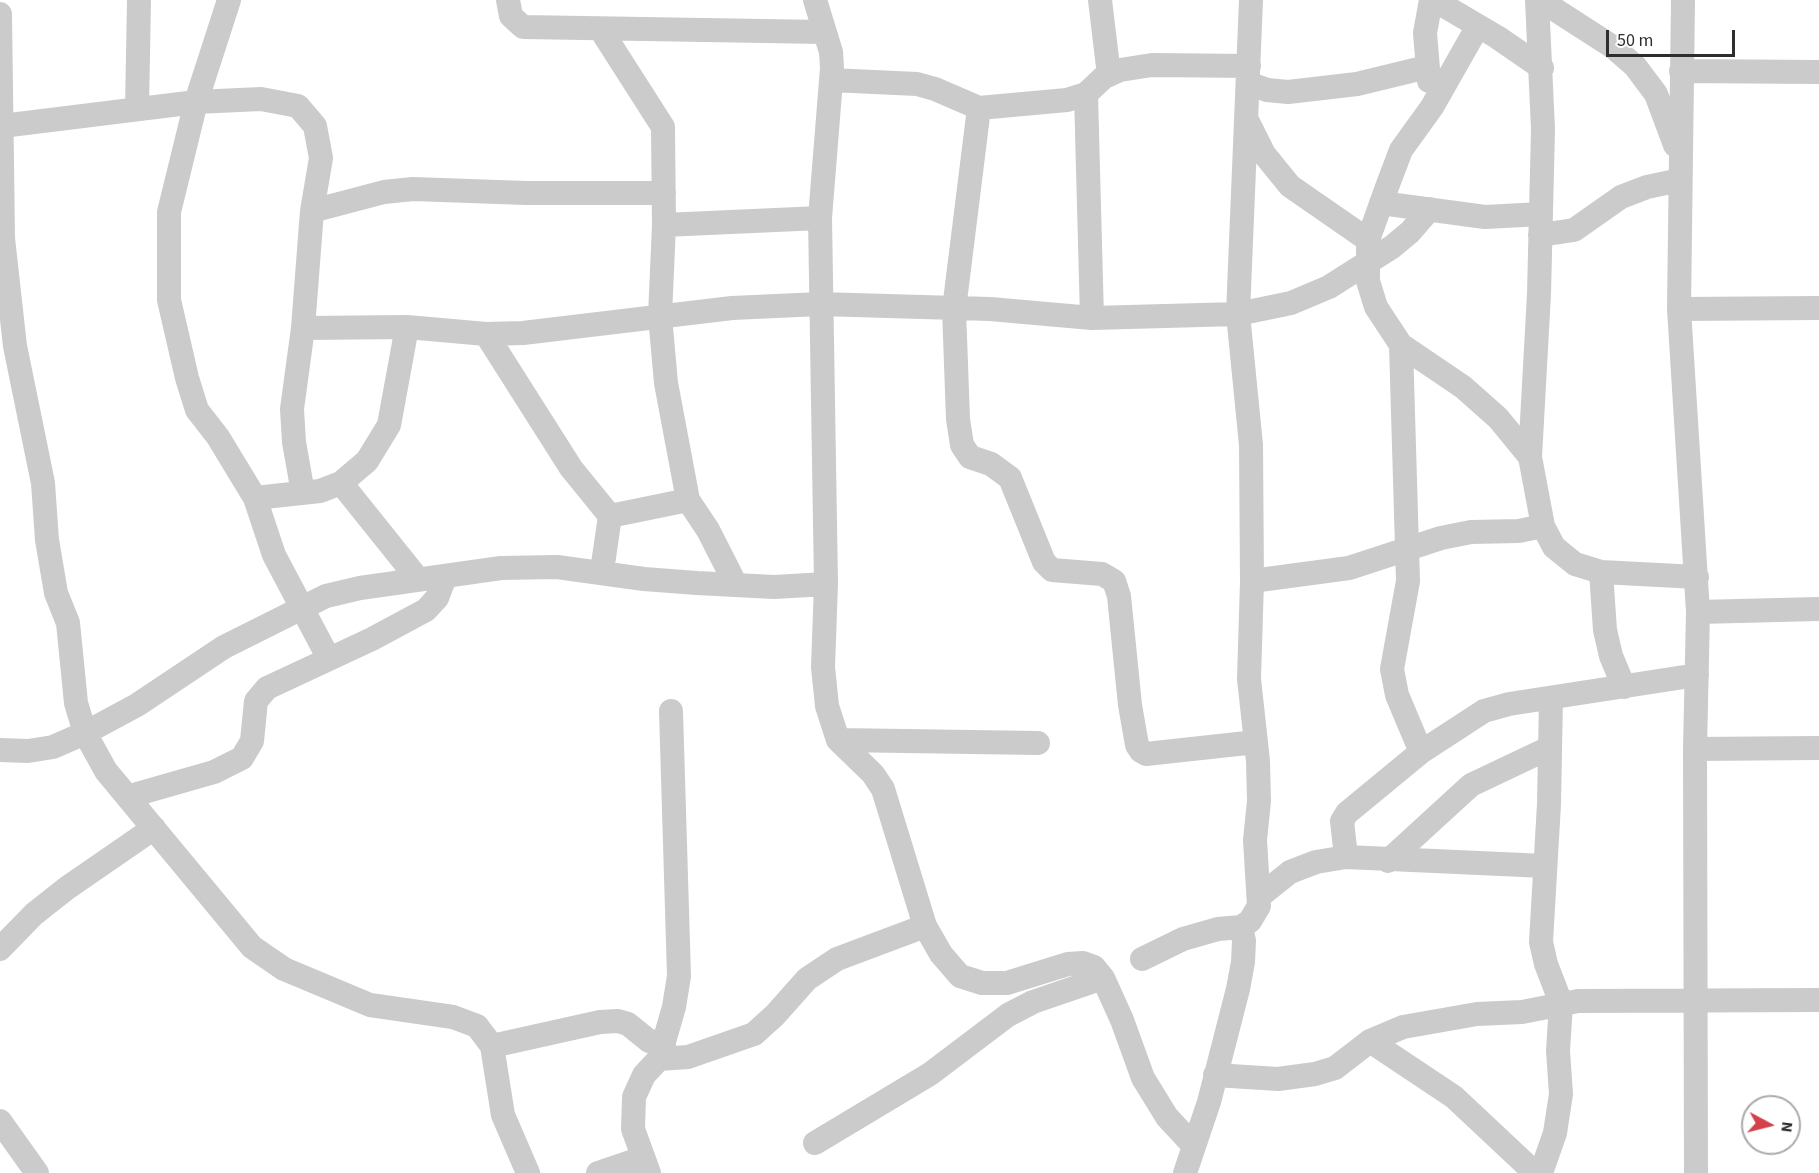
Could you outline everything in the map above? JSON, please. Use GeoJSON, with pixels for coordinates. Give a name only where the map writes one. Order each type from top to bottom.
{"type":"FeatureCollection","features":[{"type":"Feature","properties":{"kind":"street"},"geometry":{"type":"LineString","coordinates":[[137,109],[139,0]]}},
{"type":"Feature","properties":{"kind":"street"},"geometry":{"type":"LineString","coordinates":[[230,0],[196,102],[169,212],[169,300],[197,410],[218,437],[255,498],[274,555],[329,659]]}},
{"type":"Feature","properties":{"kind":"street"},"geometry":{"type":"LineString","coordinates":[[508,0],[511,16],[523,27],[824,32]]}},
{"type":"Feature","properties":{"kind":"street"},"geometry":{"type":"LineString","coordinates":[[815,0],[831,52],[831,80],[820,219],[826,584],[823,667],[827,706],[838,740],[873,774],[883,789],[925,926],[941,954],[960,976],[982,983],[1007,983],[1068,964],[1083,963],[1094,967],[1103,978],[1122,1020],[1143,1078],[1167,1117],[1194,1146]]}},
{"type":"Feature","properties":{"kind":"street"},"geometry":{"type":"LineString","coordinates":[[1100,0],[1109,75]]}},
{"type":"Feature","properties":{"kind":"street"},"geometry":{"type":"LineString","coordinates":[[1142,959],[1183,939],[1218,929],[1241,927],[1256,914],[1260,896],[1256,863],[1258,801],[1256,742],[1249,679],[1252,581],[1251,445],[1238,314],[1251,0]]}},
{"type":"Feature","properties":{"kind":"street"},"geometry":{"type":"LineString","coordinates":[[1432,107],[1425,33],[1432,0],[1478,26],[1542,68]]}},
{"type":"Feature","properties":{"kind":"street"},"geometry":{"type":"LineString","coordinates":[[1539,0],[1542,68],[1541,225],[1530,457],[1543,526],[1554,547],[1575,564],[1601,572],[1697,577]]}},
{"type":"Feature","properties":{"kind":"street"},"geometry":{"type":"LineString","coordinates":[[1539,0],[1613,47],[1635,66],[1656,94],[1680,170]]}},
{"type":"Feature","properties":{"kind":"street"},"geometry":{"type":"LineString","coordinates":[[1683,0],[1679,309],[1698,612],[1695,748],[1696,1173]]}},
{"type":"Feature","properties":{"kind":"street"},"geometry":{"type":"LineString","coordinates":[[0,14],[2,238],[15,346],[43,483],[47,540],[56,593],[68,623],[76,703],[85,734],[106,771],[130,796],[174,856],[252,947],[284,969],[370,1005],[453,1017],[477,1026],[492,1046],[502,1115],[528,1173]]}},
{"type":"Feature","properties":{"kind":"street"},"geometry":{"type":"LineString","coordinates":[[1478,26],[1432,107],[1401,150],[1368,240],[1366,266],[1376,307],[1401,345],[1463,387],[1498,418],[1530,457]]}},
{"type":"Feature","properties":{"kind":"street"},"geometry":{"type":"LineString","coordinates":[[601,30],[663,127],[664,225],[660,316],[666,383],[688,500],[708,530],[736,585]]}},
{"type":"Feature","properties":{"kind":"street"},"geometry":{"type":"LineString","coordinates":[[831,80],[917,84],[935,89],[979,108],[1067,100],[1086,94],[1109,75],[1120,70],[1152,65],[1249,74],[1267,90],[1288,92],[1357,84],[1427,67]]}},
{"type":"Feature","properties":{"kind":"street"},"geometry":{"type":"LineString","coordinates":[[1681,71],[1819,72]]}},
{"type":"Feature","properties":{"kind":"street"},"geometry":{"type":"LineString","coordinates":[[1086,94],[1092,318]]}},
{"type":"Feature","properties":{"kind":"street"},"geometry":{"type":"LineString","coordinates":[[1,125],[196,102],[261,99],[298,106],[315,126],[321,158],[312,211],[303,328],[292,409],[294,442],[303,493]]}},
{"type":"Feature","properties":{"kind":"street"},"geometry":{"type":"LineString","coordinates":[[979,108],[954,309],[958,419],[962,446],[970,457],[991,464],[1010,478],[1044,562],[1052,570],[1102,574],[1114,581],[1119,596],[1134,725],[1141,752],[1146,754],[1256,742]]}},
{"type":"Feature","properties":{"kind":"street"},"geometry":{"type":"LineString","coordinates":[[1246,120],[1264,154],[1290,186],[1368,240]]}},
{"type":"Feature","properties":{"kind":"street"},"geometry":{"type":"LineString","coordinates":[[1381,202],[1574,230],[1621,197],[1680,170]]}},
{"type":"Feature","properties":{"kind":"street"},"geometry":{"type":"LineString","coordinates":[[312,211],[384,192],[413,189],[526,193],[664,193]]}},
{"type":"Feature","properties":{"kind":"street"},"geometry":{"type":"LineString","coordinates":[[303,328],[407,327],[486,334],[571,329],[732,308],[820,304],[954,309],[1092,318],[1238,314],[1291,303],[1329,287],[1366,266],[1410,232],[1430,208]]}},
{"type":"Feature","properties":{"kind":"street"},"geometry":{"type":"LineString","coordinates":[[664,225],[820,219]]}},
{"type":"Feature","properties":{"kind":"street"},"geometry":{"type":"LineString","coordinates":[[1679,309],[1819,308]]}},
{"type":"Feature","properties":{"kind":"street"},"geometry":{"type":"LineString","coordinates":[[255,498],[320,491],[341,483],[367,461],[389,425],[407,327]]}},
{"type":"Feature","properties":{"kind":"street"},"geometry":{"type":"LineString","coordinates":[[486,334],[570,468],[610,516],[602,572]]}},
{"type":"Feature","properties":{"kind":"street"},"geometry":{"type":"LineString","coordinates":[[1401,345],[1408,581],[1392,669],[1397,695],[1421,752]]}},
{"type":"Feature","properties":{"kind":"street"},"geometry":{"type":"LineString","coordinates":[[341,483],[418,579]]}},
{"type":"Feature","properties":{"kind":"street"},"geometry":{"type":"LineString","coordinates":[[610,516],[688,500]]}},
{"type":"Feature","properties":{"kind":"street"},"geometry":{"type":"LineString","coordinates":[[1252,581],[1349,568],[1441,538],[1471,532],[1519,531],[1543,526]]}},
{"type":"Feature","properties":{"kind":"street"},"geometry":{"type":"LineString","coordinates":[[0,750],[28,751],[53,747],[85,734],[137,705],[224,647],[326,596],[418,579],[501,568],[557,567],[644,579],[736,585],[826,584]]}},
{"type":"Feature","properties":{"kind":"street"},"geometry":{"type":"LineString","coordinates":[[1601,572],[1605,630],[1611,657],[1624,687]]}},
{"type":"Feature","properties":{"kind":"street"},"geometry":{"type":"LineString","coordinates":[[130,796],[214,772],[242,758],[252,741],[256,701],[267,688],[426,610],[437,598],[445,577]]}},
{"type":"Feature","properties":{"kind":"street"},"geometry":{"type":"LineString","coordinates":[[1698,612],[1819,609]]}},
{"type":"Feature","properties":{"kind":"street"},"geometry":{"type":"LineString","coordinates":[[1346,857],[1342,821],[1347,813],[1421,752],[1484,711],[1509,704],[1697,675]]}},
{"type":"Feature","properties":{"kind":"street"},"geometry":{"type":"LineString","coordinates":[[1541,1173],[1560,1112],[1558,1051],[1561,1004],[1541,942],[1549,804],[1551,698]]}},
{"type":"Feature","properties":{"kind":"street"},"geometry":{"type":"LineString","coordinates":[[598,1173],[646,1166],[633,1129],[634,1096],[644,1075],[661,1051],[674,1007],[679,976],[671,711]]}},
{"type":"Feature","properties":{"kind":"street"},"geometry":{"type":"LineString","coordinates":[[838,740],[1038,743]]}},
{"type":"Feature","properties":{"kind":"street"},"geometry":{"type":"LineString","coordinates":[[1388,861],[1471,785],[1549,747]]}},
{"type":"Feature","properties":{"kind":"street"},"geometry":{"type":"LineString","coordinates":[[1695,748],[1819,748]]}},
{"type":"Feature","properties":{"kind":"street"},"geometry":{"type":"LineString","coordinates":[[2,943],[67,888],[154,828]]}},
{"type":"Feature","properties":{"kind":"street"},"geometry":{"type":"LineString","coordinates":[[1260,896],[1290,872],[1316,862],[1346,857],[1388,861],[1545,866]]}},
{"type":"Feature","properties":{"kind":"street"},"geometry":{"type":"LineString","coordinates":[[492,1046],[600,1022],[618,1021],[628,1024],[661,1051],[688,1057],[754,1034],[775,1016],[807,979],[837,959],[925,926]]}},
{"type":"Feature","properties":{"kind":"street"},"geometry":{"type":"LineString","coordinates":[[1185,1173],[1229,1027],[1243,962],[1244,941],[1241,927]]}},
{"type":"Feature","properties":{"kind":"street"},"geometry":{"type":"LineString","coordinates":[[816,1143],[930,1074],[1008,1015],[1033,1002],[1103,978]]}},
{"type":"Feature","properties":{"kind":"street"},"geometry":{"type":"LineString","coordinates":[[1215,1075],[1278,1079],[1315,1074],[1335,1068],[1370,1041],[1403,1027],[1477,1014],[1522,1012],[1595,1000],[1695,1002],[1819,1000]]}},
{"type":"Feature","properties":{"kind":"street"},"geometry":{"type":"LineString","coordinates":[[1370,1041],[1454,1097],[1534,1173]]}},
{"type":"Feature","properties":{"kind":"street"},"geometry":{"type":"LineString","coordinates":[[0,1121],[37,1173]]}}]}
